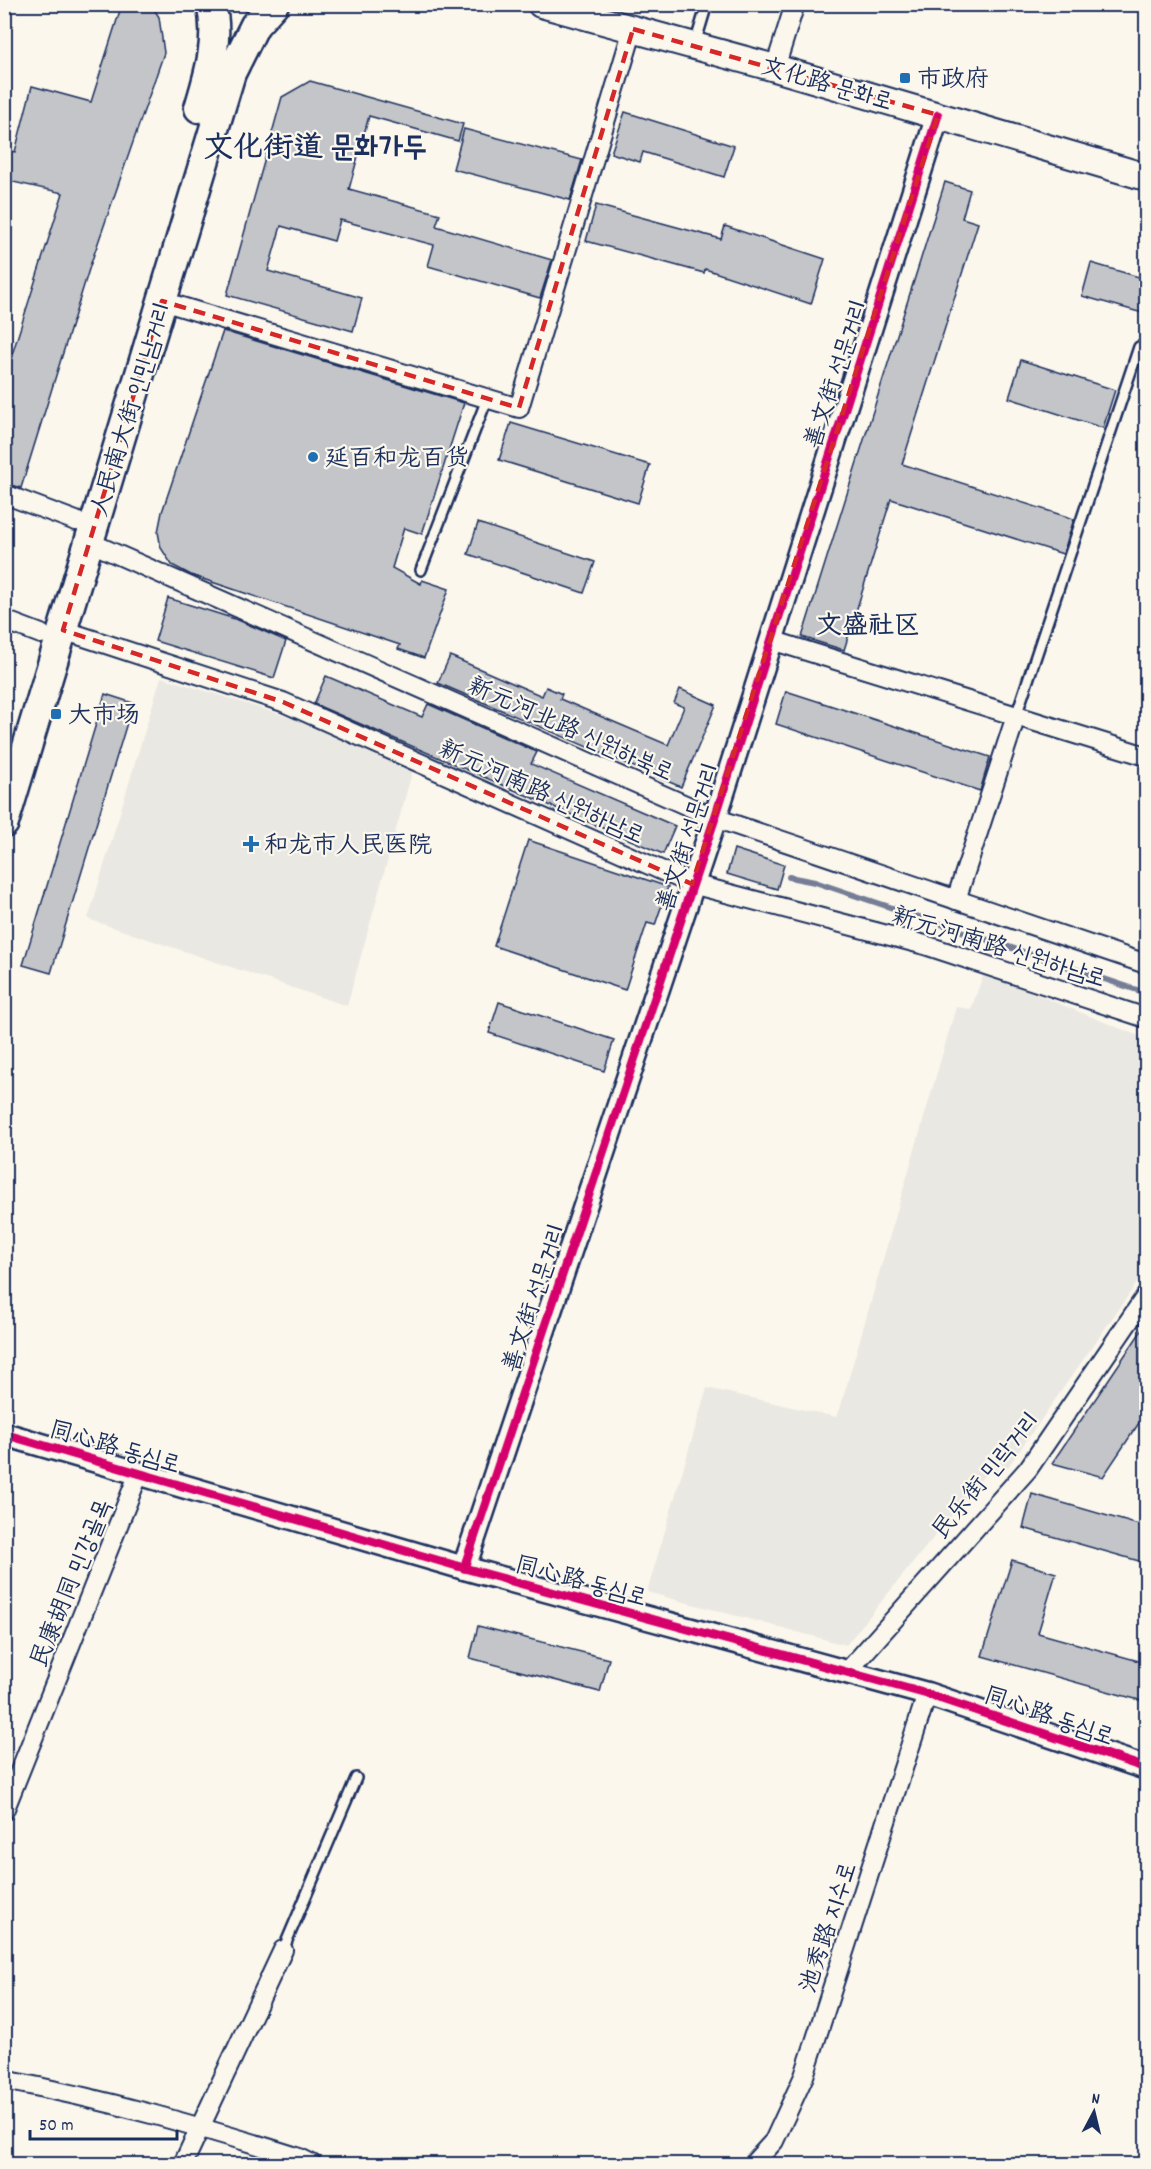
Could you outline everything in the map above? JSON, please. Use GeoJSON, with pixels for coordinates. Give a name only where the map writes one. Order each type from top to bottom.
{"type":"FeatureCollection","features":[{"type":"Feature","properties":{"kind":"main road","name":"人民南大街 인민남거리"},"geometry":{"type":"LineString","coordinates":[[4,823],[52,632],[210,72],[214,41],[211,4]]}},
{"type":"Feature","properties":{"kind":"main road","name":"人民南大街 인민남거리"},"geometry":{"type":"LineString","coordinates":[[82,531],[162,301],[231,73],[255,26],[274,4]]}},
{"type":"Feature","properties":{"kind":"main road","name":"文化路 문화로"},"geometry":{"type":"LineString","coordinates":[[542,4],[776,68],[1146,177]]}},
{"type":"Feature","properties":{"kind":"main road","name":"人民南大街 인민남거리"},"geometry":{"type":"LineString","coordinates":[[4,755],[52,632]]}},
{"type":"Feature","properties":{"kind":"street"},"geometry":{"type":"LineString","coordinates":[[776,68],[795,4]]}},
{"type":"Feature","properties":{"kind":"street"},"geometry":{"type":"LineString","coordinates":[[162,301],[519,408],[633,30]]}},
{"type":"Feature","properties":{"kind":"street","name":"善文街 선문거리"},"geometry":{"type":"LineString","coordinates":[[464,1568],[715,818],[938,115]]}},
{"type":"Feature","properties":{"kind":"street","name":"新元河北路 신원하북로"},"geometry":{"type":"LineString","coordinates":[[4,494],[715,818],[1146,964]]}},
{"type":"Feature","properties":{"kind":"street","name":"新元河南路 신원하남로"},"geometry":{"type":"LineString","coordinates":[[4,620],[52,632],[283,702],[692,884],[925,945],[1146,1018]]}},
{"type":"Feature","properties":{"kind":"street"},"geometry":{"type":"LineString","coordinates":[[771,640],[1146,756]]}},
{"type":"Feature","properties":{"kind":"street"},"geometry":{"type":"LineString","coordinates":[[956,900],[1016,716]]}},
{"type":"Feature","properties":{"kind":"street","name":"民乐街 민락거리"},"geometry":{"type":"LineString","coordinates":[[846,1673],[1028,1469],[1146,1296]]}},
{"type":"Feature","properties":{"kind":"street","name":"同心路 동심로"},"geometry":{"type":"LineString","coordinates":[[4,1434],[464,1568],[927,1694],[1146,1768]]}},
{"type":"Feature","properties":{"kind":"street","name":"民康胡同 민강골목"},"geometry":{"type":"LineString","coordinates":[[4,1811],[139,1473]]}},
{"type":"Feature","properties":{"kind":"street","name":"池秀路 지수로"},"geometry":{"type":"LineString","coordinates":[[753,2164],[774,2141],[804,2076],[927,1694]]}},
{"type":"Feature","properties":{"kind":"street"},"geometry":{"type":"LineString","coordinates":[[183,2164],[283,1950]]}},
{"type":"Feature","properties":{"kind":"street"},"geometry":{"type":"LineString","coordinates":[[4,2080],[62,2091],[200,2126],[300,2158],[312,2164]]}},
{"type":"Feature","properties":{"kind":"lane"},"geometry":{"type":"LineString","coordinates":[[694,46],[706,4]]}},
{"type":"Feature","properties":{"kind":"lane"},"geometry":{"type":"LineString","coordinates":[[1016,716],[1139,347]]}},
{"type":"Feature","properties":{"kind":"lane"},"geometry":{"type":"LineString","coordinates":[[421,570],[487,399]]}},
{"type":"Feature","properties":{"kind":"lane"},"geometry":{"type":"LineString","coordinates":[[283,1950],[356,1778]]}},
{"type":"Feature","properties":{"kind":"highlighted area"},"geometry":{"type":"Polygon","coordinates":[[[633,29],[938,115],[692,884],[283,702],[63,630],[162,301],[519,408],[633,29]]]}},
{"type":"Feature","properties":{"kind":"shaded area","name":"和龙市人民医院"},"geometry":{"type":"Polygon","coordinates":[[[161,677],[304,722],[413,769],[347,1006],[88,919],[161,677]]]}},
{"type":"Feature","properties":{"kind":"shaded area"},"geometry":{"type":"Polygon","coordinates":[[[984,973],[1146,1039],[1146,1270],[1008,1467],[986,1473],[846,1645],[647,1592],[707,1388],[836,1417],[956,1007],[971,1009],[984,973]]]}},
{"type":"Feature","properties":{"kind":"building"},"geometry":{"type":"Polygon","coordinates":[[[122,4],[151,4],[159,17],[164,53],[90,266],[21,488],[4,483],[4,380],[63,193],[4,180],[4,150],[15,152],[32,86],[91,102],[122,4]]]}},
{"type":"Feature","properties":{"kind":"building"},"geometry":{"type":"Polygon","coordinates":[[[310,81],[463,124],[458,141],[369,116],[349,189],[440,214],[436,226],[552,260],[540,298],[428,266],[434,245],[340,220],[334,241],[281,226],[268,271],[362,298],[353,331],[227,295],[282,97],[310,81]]]}},
{"type":"Feature","properties":{"kind":"building"},"geometry":{"type":"Polygon","coordinates":[[[625,112],[734,146],[724,177],[643,152],[640,162],[611,153],[625,112]]]}},
{"type":"Feature","properties":{"kind":"building"},"geometry":{"type":"Polygon","coordinates":[[[464,129],[582,160],[570,200],[453,169],[464,129]]]}},
{"type":"Feature","properties":{"kind":"building"},"geometry":{"type":"Polygon","coordinates":[[[945,182],[970,190],[962,218],[978,223],[902,464],[1074,519],[1063,554],[891,499],[844,650],[802,637],[945,182]]]}},
{"type":"Feature","properties":{"kind":"building"},"geometry":{"type":"Polygon","coordinates":[[[596,205],[721,239],[725,226],[825,259],[811,304],[705,269],[704,273],[586,241],[596,205]]]}},
{"type":"Feature","properties":{"kind":"building"},"geometry":{"type":"Polygon","coordinates":[[[1091,263],[1146,279],[1146,314],[1082,296],[1091,263]]]}},
{"type":"Feature","properties":{"kind":"building","name":"延百和龙百货"},"geometry":{"type":"Polygon","coordinates":[[[223,331],[464,403],[422,534],[404,528],[392,568],[421,584],[422,580],[449,589],[424,658],[398,649],[400,645],[191,575],[172,565],[161,548],[158,532],[162,512],[223,331]]]}},
{"type":"Feature","properties":{"kind":"building"},"geometry":{"type":"Polygon","coordinates":[[[1021,360],[1115,390],[1103,428],[1009,398],[1021,360]]]}},
{"type":"Feature","properties":{"kind":"building"},"geometry":{"type":"Polygon","coordinates":[[[511,423],[650,465],[638,503],[499,460],[511,423]]]}},
{"type":"Feature","properties":{"kind":"building"},"geometry":{"type":"Polygon","coordinates":[[[478,523],[595,562],[584,593],[468,554],[478,523]]]}},
{"type":"Feature","properties":{"kind":"building"},"geometry":{"type":"Polygon","coordinates":[[[168,598],[238,620],[286,641],[274,678],[155,641],[168,598]]]}},
{"type":"Feature","properties":{"kind":"building"},"geometry":{"type":"Polygon","coordinates":[[[450,656],[542,696],[546,687],[562,694],[560,699],[668,745],[684,707],[674,703],[680,689],[716,705],[681,787],[438,683],[450,656]]]}},
{"type":"Feature","properties":{"kind":"building"},"geometry":{"type":"Polygon","coordinates":[[[326,676],[422,717],[428,704],[537,752],[531,764],[675,826],[663,854],[314,704],[326,676]]]}},
{"type":"Feature","properties":{"kind":"building"},"geometry":{"type":"Polygon","coordinates":[[[786,691],[990,757],[980,791],[776,724],[786,691]]]}},
{"type":"Feature","properties":{"kind":"building"},"geometry":{"type":"Polygon","coordinates":[[[105,694],[133,703],[51,973],[23,965],[105,694]]]}},
{"type":"Feature","properties":{"kind":"building"},"geometry":{"type":"Polygon","coordinates":[[[528,840],[668,887],[655,925],[647,923],[625,990],[494,946],[528,840]]]}},
{"type":"Feature","properties":{"kind":"building"},"geometry":{"type":"Polygon","coordinates":[[[734,849],[784,865],[777,889],[727,874],[734,849]]]}},
{"type":"Feature","properties":{"kind":"building"},"geometry":{"type":"Polygon","coordinates":[[[499,1002],[614,1040],[604,1071],[489,1033],[499,1002]]]}},
{"type":"Feature","properties":{"kind":"building"},"geometry":{"type":"Polygon","coordinates":[[[1146,1324],[1146,1422],[1141,1420],[1103,1477],[1052,1463],[1146,1324]]]}},
{"type":"Feature","properties":{"kind":"building"},"geometry":{"type":"Polygon","coordinates":[[[1032,1494],[1146,1527],[1146,1563],[1023,1528],[1032,1494]]]}},
{"type":"Feature","properties":{"kind":"building"},"geometry":{"type":"Polygon","coordinates":[[[1012,1560],[1056,1573],[1038,1633],[1146,1663],[1146,1702],[982,1656],[1012,1560]]]}},
{"type":"Feature","properties":{"kind":"building"},"geometry":{"type":"Polygon","coordinates":[[[478,1626],[609,1659],[600,1692],[470,1658],[478,1626]]]}},
{"type":"Feature","properties":{"kind":"waterway"},"geometry":{"type":"LineString","coordinates":[[789,877],[815,882],[1146,993]]}},
{"type":"Feature","properties":{"kind":"cycle path"},"geometry":{"type":"LineString","coordinates":[[464,1568],[715,818],[938,115]]}},
{"type":"Feature","properties":{"kind":"cycle path"},"geometry":{"type":"LineString","coordinates":[[4,1434],[464,1568],[927,1694],[1146,1768]]}},
{"type":"Feature","properties":{"kind":"place","name":"市政府"},"geometry":{"type":"Point","coordinates":[905,78]}},
{"type":"Feature","properties":{"kind":"place","name":"延百和龙百货"},"geometry":{"type":"Point","coordinates":[313,457]}},
{"type":"Feature","properties":{"kind":"place","name":"大市场"},"geometry":{"type":"Point","coordinates":[56,714]}},
{"type":"Feature","properties":{"kind":"place","name":"和龙市人民医院"},"geometry":{"type":"Point","coordinates":[251,844]}},
{"type":"Feature","properties":{"kind":"district","name":"文化街道 문화가두"},"geometry":{"type":"Point","coordinates":[315,146]}},
{"type":"Feature","properties":{"kind":"district","name":"文盛社区"},"geometry":{"type":"Point","coordinates":[868,624]}}]}
